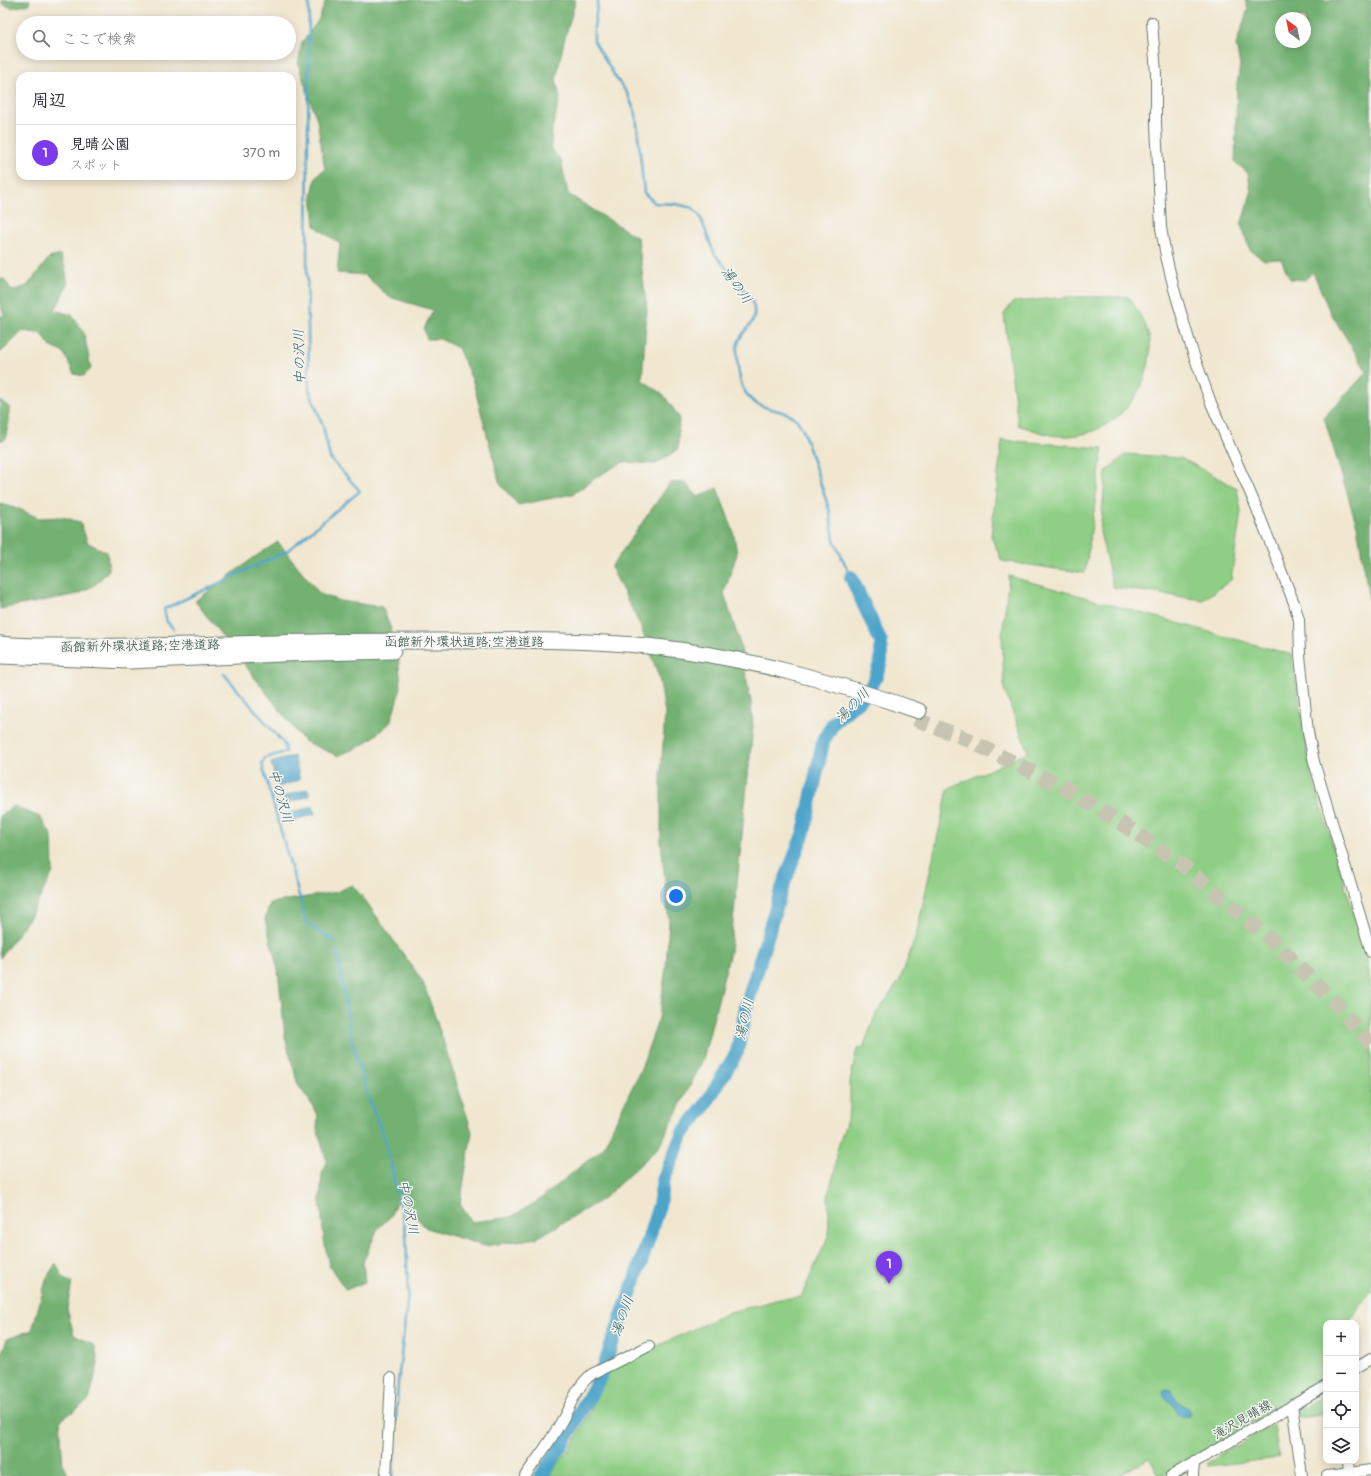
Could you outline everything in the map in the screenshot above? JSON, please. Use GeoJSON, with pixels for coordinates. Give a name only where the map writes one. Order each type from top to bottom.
{"type":"FeatureCollection","features":[{"type":"Feature","properties":{"kind":"highway","name":"函館新外環状道路;空港道路"},"geometry":{"type":"LineString","coordinates":[[0,644],[128,646],[280,642],[457,640],[598,642],[656,647],[713,655],[779,668],[877,700],[917,715]]}},
{"type":"Feature","properties":{"kind":"highway","name":"函館新外環状道路;空港道路"},"geometry":{"type":"LineString","coordinates":[[0,656],[130,661],[281,654],[539,647],[597,649],[656,654],[711,662],[844,690]]}},
{"type":"Feature","properties":{"kind":"street"},"geometry":{"type":"LineString","coordinates":[[1152,22],[1156,73],[1156,124],[1161,228],[1166,256],[1192,350],[1208,395],[1255,504],[1294,603],[1299,620],[1301,663],[1308,732],[1314,762],[1371,952]]}},
{"type":"Feature","properties":{"kind":"street"},"geometry":{"type":"LineString","coordinates":[[525,1476],[557,1429],[579,1387],[585,1379],[621,1358],[649,1346]]}},
{"type":"Feature","properties":{"kind":"street"},"geometry":{"type":"LineString","coordinates":[[1359,1366],[1371,1359]]}},
{"type":"Feature","properties":{"kind":"street"},"geometry":{"type":"LineString","coordinates":[[386,1476],[391,1378]]}},
{"type":"Feature","properties":{"kind":"street","name":"滝沢見晴線"},"geometry":{"type":"LineString","coordinates":[[1171,1476],[1323,1388]]}},
{"type":"Feature","properties":{"kind":"street"},"geometry":{"type":"LineString","coordinates":[[1292,1405],[1302,1476]]}},
{"type":"Feature","properties":{"kind":"street"},"geometry":{"type":"LineString","coordinates":[[1193,1476],[1194,1462]]}},
{"type":"Feature","properties":{"kind":"street"},"geometry":{"type":"LineString","coordinates":[[1348,1464],[1349,1473]]}},
{"type":"Feature","properties":{"kind":"street"},"geometry":{"type":"LineString","coordinates":[[1327,1476],[1371,1470]]}},
{"type":"Feature","properties":{"kind":"green space"},"geometry":{"type":"Polygon","coordinates":[[[2,0],[30,0],[29,4],[12,8],[2,4],[2,0]]]}},
{"type":"Feature","properties":{"kind":"green space"},"geometry":{"type":"Polygon","coordinates":[[[326,0],[576,0],[564,41],[556,79],[560,99],[552,128],[551,148],[561,161],[568,194],[638,238],[647,310],[642,380],[663,394],[679,417],[678,449],[656,464],[623,462],[600,475],[573,494],[518,505],[500,484],[473,382],[458,348],[440,339],[427,339],[424,329],[433,310],[389,297],[365,275],[337,273],[340,244],[315,226],[312,195],[316,176],[325,169],[317,120],[298,64],[302,42],[318,21],[326,0]]]}},
{"type":"Feature","properties":{"kind":"green space"},"geometry":{"type":"Polygon","coordinates":[[[1245,0],[1371,0],[1371,611],[1357,526],[1324,417],[1367,372],[1329,310],[1313,272],[1305,280],[1290,279],[1281,259],[1264,260],[1250,250],[1241,225],[1251,193],[1248,173],[1235,162],[1237,85],[1240,65],[1236,45],[1248,9],[1245,0]]]}},
{"type":"Feature","properties":{"kind":"green space"},"geometry":{"type":"Polygon","coordinates":[[[60,255],[65,267],[68,284],[55,310],[72,315],[84,333],[91,369],[84,376],[74,374],[64,353],[50,346],[42,334],[23,331],[0,353],[0,317],[4,315],[0,304],[0,279],[4,279],[12,291],[27,286],[49,258],[60,255]]]}},
{"type":"Feature","properties":{"kind":"green space"},"geometry":{"type":"Polygon","coordinates":[[[1069,297],[1129,297],[1142,318],[1149,335],[1149,360],[1145,377],[1137,394],[1126,408],[1113,420],[1098,429],[1081,435],[1056,436],[1018,425],[1004,314],[1013,302],[1069,297]]]}},
{"type":"Feature","properties":{"kind":"green space"},"geometry":{"type":"Polygon","coordinates":[[[0,400],[9,407],[9,422],[5,439],[0,441],[0,400]]]}},
{"type":"Feature","properties":{"kind":"green space"},"geometry":{"type":"Polygon","coordinates":[[[1002,440],[1103,448],[1085,573],[1002,561],[991,536],[1002,440]]]}},
{"type":"Feature","properties":{"kind":"green space"},"geometry":{"type":"Polygon","coordinates":[[[1126,454],[1181,458],[1237,488],[1241,512],[1231,580],[1203,600],[1113,587],[1100,532],[1106,471],[1126,454]]]}},
{"type":"Feature","properties":{"kind":"green space"},"geometry":{"type":"Polygon","coordinates":[[[685,482],[698,497],[717,488],[733,530],[737,554],[724,593],[740,644],[751,702],[753,727],[730,952],[703,1060],[659,1147],[603,1199],[537,1238],[485,1246],[426,1228],[408,1208],[400,1192],[390,1217],[378,1228],[363,1262],[365,1282],[346,1290],[329,1266],[324,1240],[320,1200],[322,1174],[327,1162],[317,1128],[318,1117],[311,1103],[298,1085],[285,1037],[278,970],[265,919],[270,903],[337,892],[352,885],[365,900],[423,982],[472,1132],[460,1204],[472,1222],[511,1217],[538,1201],[603,1148],[640,1071],[659,1018],[666,967],[669,921],[661,842],[661,774],[665,713],[659,677],[640,625],[611,567],[670,483],[685,482]]]}},
{"type":"Feature","properties":{"kind":"green space"},"geometry":{"type":"Polygon","coordinates":[[[0,504],[19,509],[39,518],[62,517],[80,522],[88,543],[107,552],[109,570],[96,584],[79,594],[0,609],[0,504]]]}},
{"type":"Feature","properties":{"kind":"green space"},"geometry":{"type":"Polygon","coordinates":[[[278,542],[320,594],[340,601],[382,607],[397,644],[401,687],[390,723],[365,744],[338,756],[304,741],[195,601],[256,556],[278,542]]]}},
{"type":"Feature","properties":{"kind":"green space"},"geometry":{"type":"Polygon","coordinates":[[[1009,576],[1292,655],[1311,773],[1366,954],[1371,985],[1371,1289],[1351,1320],[1323,1320],[1323,1363],[1317,1384],[1162,1476],[1160,1476],[1149,1458],[1118,1476],[549,1476],[571,1447],[590,1412],[606,1370],[730,1312],[780,1299],[801,1297],[827,1239],[829,1225],[828,1194],[835,1170],[836,1153],[850,1111],[850,1081],[857,1049],[863,1048],[876,1014],[900,980],[916,936],[948,789],[1028,752],[1004,689],[1002,636],[1009,576]]]}},
{"type":"Feature","properties":{"kind":"green space"},"geometry":{"type":"Polygon","coordinates":[[[14,806],[40,817],[52,836],[53,872],[30,917],[0,958],[0,815],[14,806]]]}},
{"type":"Feature","properties":{"kind":"green space"},"geometry":{"type":"Polygon","coordinates":[[[56,1263],[63,1279],[72,1282],[67,1309],[74,1335],[95,1346],[98,1364],[89,1400],[60,1421],[63,1466],[69,1476],[0,1476],[0,1357],[7,1339],[32,1330],[47,1277],[56,1263]]]}},
{"type":"Feature","properties":{"kind":"green space"},"geometry":{"type":"Polygon","coordinates":[[[1323,1396],[1323,1414],[1299,1418],[1298,1412],[1300,1409],[1323,1396]]]}},
{"type":"Feature","properties":{"kind":"green space"},"geometry":{"type":"Polygon","coordinates":[[[1274,1424],[1279,1458],[1208,1466],[1207,1463],[1274,1424]]]}},
{"type":"Feature","properties":{"kind":"water"},"geometry":{"type":"Polygon","coordinates":[[[294,756],[300,780],[278,787],[271,763],[294,756]]]}},
{"type":"Feature","properties":{"kind":"water"},"geometry":{"type":"Polygon","coordinates":[[[308,789],[310,796],[285,804],[283,797],[308,789]]]}},
{"type":"Feature","properties":{"kind":"water"},"geometry":{"type":"Polygon","coordinates":[[[313,806],[315,814],[291,821],[290,813],[313,806]]]}},
{"type":"Feature","properties":{"kind":"water"},"geometry":{"type":"Polygon","coordinates":[[[1167,1389],[1172,1391],[1177,1401],[1189,1410],[1189,1416],[1182,1417],[1178,1414],[1174,1406],[1164,1396],[1163,1391],[1167,1389]]]}},
{"type":"Feature","properties":{"kind":"waterway","name":"中の沢川"},"geometry":{"type":"LineString","coordinates":[[174,629],[167,622],[164,609],[287,551],[360,491],[330,458],[323,426],[309,389],[307,268],[309,0]]}},
{"type":"Feature","properties":{"kind":"waterway","name":"湯の川"},"geometry":{"type":"LineString","coordinates":[[598,0],[594,28],[594,41],[616,78],[627,93],[636,114],[644,193],[655,203],[676,204],[693,208],[700,216],[714,253],[752,300],[754,309],[753,320],[741,337],[737,347],[742,386],[748,396],[758,405],[792,416],[797,420],[803,430],[830,512],[834,540],[851,577]]}},
{"type":"Feature","properties":{"kind":"waterway","name":"湯の川"},"geometry":{"type":"LineString","coordinates":[[541,1476],[562,1445],[600,1377],[642,1260],[659,1205],[663,1181],[683,1133],[704,1107],[737,1052],[746,1007],[781,891],[804,832],[823,742],[833,723],[867,693],[875,679],[881,661],[881,642],[851,577]]}},
{"type":"Feature","properties":{"kind":"waterway","name":"中の沢川"},"geometry":{"type":"LineString","coordinates":[[224,674],[284,744],[286,752],[265,758],[262,764],[307,924],[335,942]]}},
{"type":"Feature","properties":{"kind":"waterway","name":"中の沢川"},"geometry":{"type":"LineString","coordinates":[[337,950],[351,1037],[368,1097],[386,1143],[406,1232],[408,1294],[398,1383],[393,1476]]}},
{"type":"Feature","properties":{"kind":"tunnel"},"geometry":{"type":"LineString","coordinates":[[915,719],[962,737],[1065,788],[1121,823],[1181,864],[1277,945],[1333,1001],[1371,1044]]}},
{"type":"Feature","properties":{"kind":"place","name":"見晴公園"},"geometry":{"type":"Point","coordinates":[889,1284]}}]}
